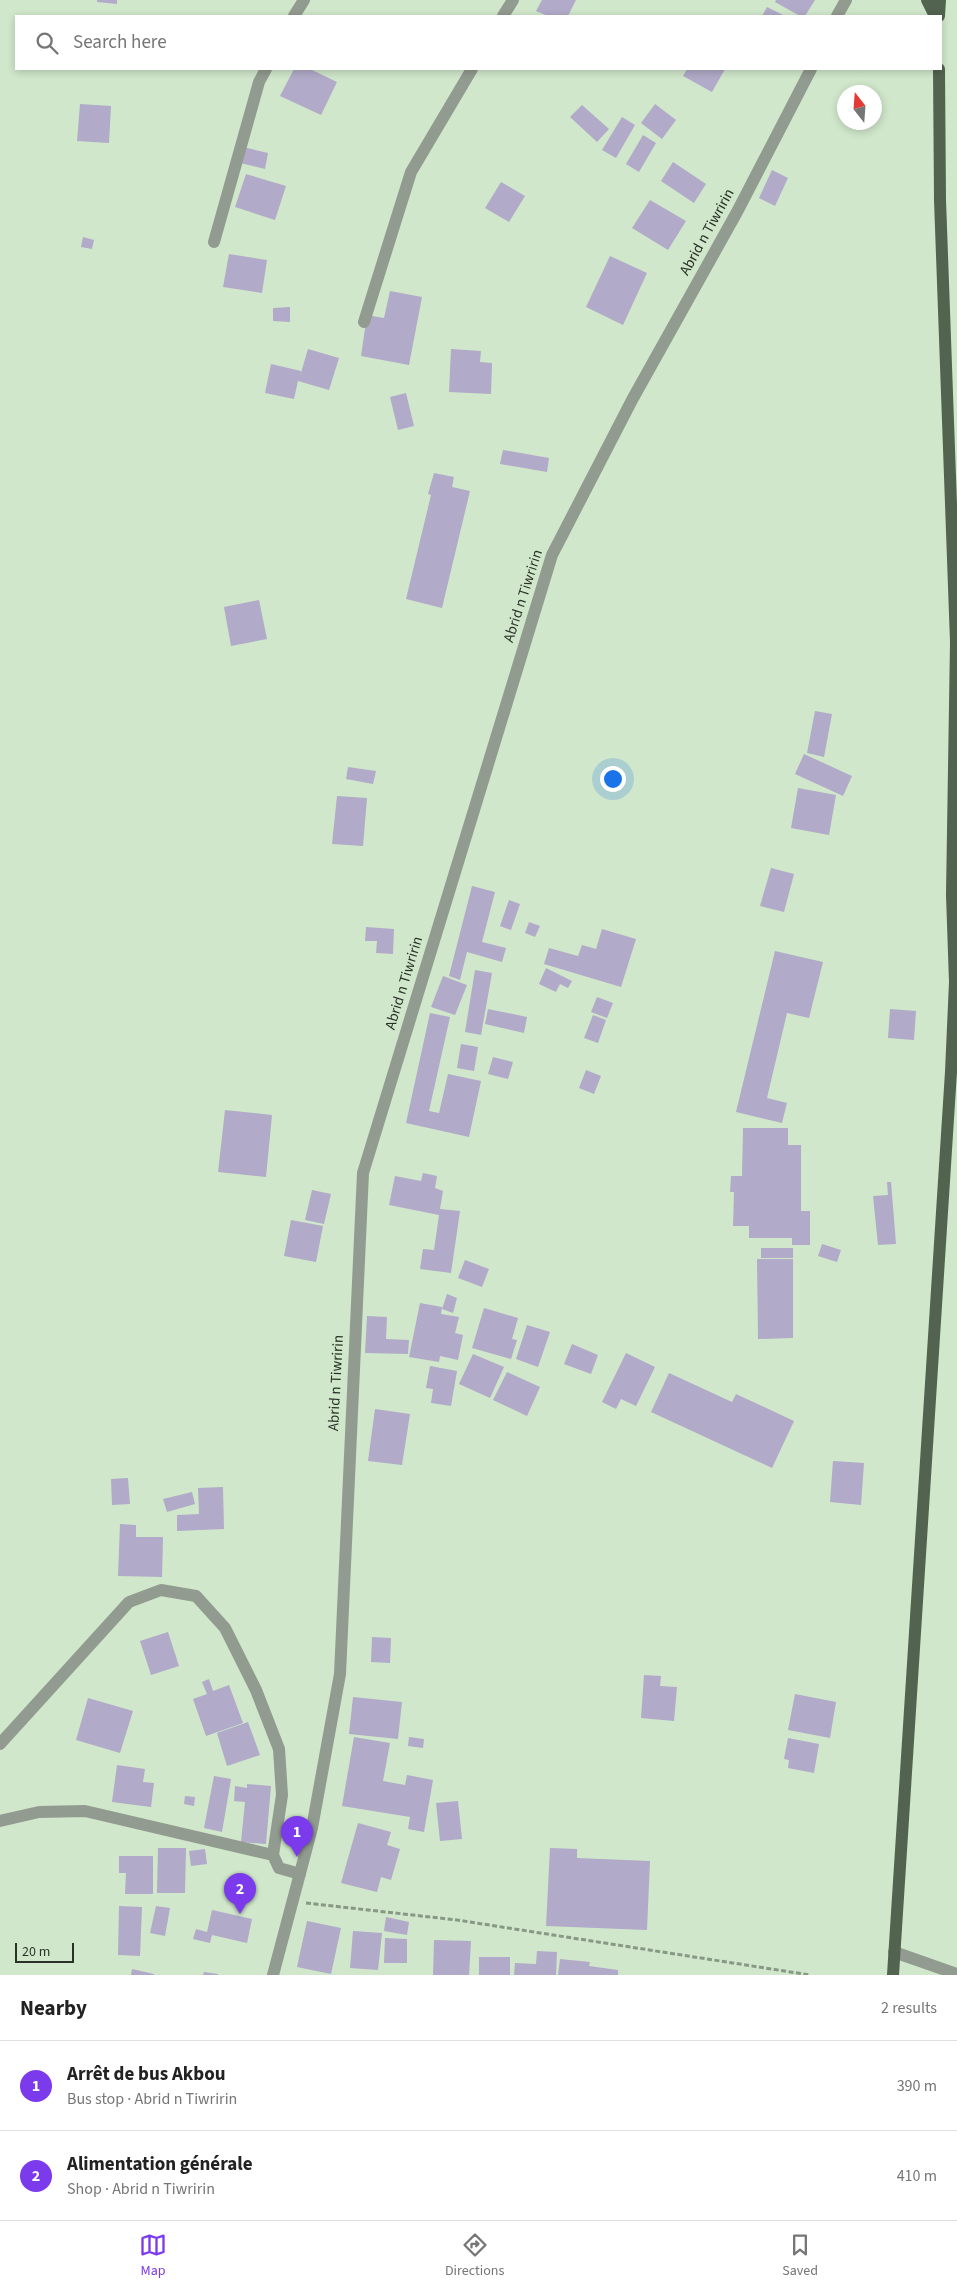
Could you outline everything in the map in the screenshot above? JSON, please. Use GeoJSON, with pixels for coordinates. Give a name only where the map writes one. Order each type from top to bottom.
{"type":"FeatureCollection","features":[{"type":"Feature","properties":{"kind":"main road"},"geometry":{"type":"LineString","coordinates":[[927,0],[936,15]]}},
{"type":"Feature","properties":{"kind":"main road"},"geometry":{"type":"LineString","coordinates":[[937,15],[940,0]]}},
{"type":"Feature","properties":{"kind":"main road"},"geometry":{"type":"LineString","coordinates":[[893,1975],[950,1092],[955,982],[952,895],[956,642],[940,200],[939,70]]}},
{"type":"Feature","properties":{"kind":"street"},"geometry":{"type":"LineString","coordinates":[[295,15],[304,0]]}},
{"type":"Feature","properties":{"kind":"street"},"geometry":{"type":"LineString","coordinates":[[504,15],[513,0]]}},
{"type":"Feature","properties":{"kind":"street"},"geometry":{"type":"LineString","coordinates":[[838,15],[846,0]]}},
{"type":"Feature","properties":{"kind":"street"},"geometry":{"type":"LineString","coordinates":[[214,242],[258,82],[265,70]]}},
{"type":"Feature","properties":{"kind":"street"},"geometry":{"type":"LineString","coordinates":[[364,322],[411,172],[471,70]]}},
{"type":"Feature","properties":{"kind":"street","name":"Abrid n Tiwririn"},"geometry":{"type":"LineString","coordinates":[[274,1975],[312,1828],[340,1674],[363,1174],[552,555],[632,400],[737,212],[810,70]]}},
{"type":"Feature","properties":{"kind":"street"},"geometry":{"type":"LineString","coordinates":[[0,1744],[129,1602],[161,1590],[196,1596],[225,1628],[256,1690],[279,1748],[282,1795],[273,1855],[279,1868],[300,1874]]}},
{"type":"Feature","properties":{"kind":"street"},"geometry":{"type":"LineString","coordinates":[[0,1821],[40,1812],[84,1811],[273,1855]]}},
{"type":"Feature","properties":{"kind":"street"},"geometry":{"type":"LineString","coordinates":[[894,1952],[957,1974]]}},
{"type":"Feature","properties":{"kind":"path"},"geometry":{"type":"LineString","coordinates":[[293,1901],[467,1921],[810,1975]]}},
{"type":"Feature","properties":{"kind":"building"},"geometry":{"type":"Polygon","coordinates":[[[97,0],[117,0],[117,4],[97,2],[97,0]]]}},
{"type":"Feature","properties":{"kind":"building"},"geometry":{"type":"Polygon","coordinates":[[[542,0],[576,0],[568,15],[546,15],[536,11],[542,0]]]}},
{"type":"Feature","properties":{"kind":"building"},"geometry":{"type":"Polygon","coordinates":[[[776,0],[815,0],[806,15],[798,15],[775,2],[776,0]]]}},
{"type":"Feature","properties":{"kind":"building"},"geometry":{"type":"Polygon","coordinates":[[[767,7],[783,15],[763,15],[767,7]]]}},
{"type":"Feature","properties":{"kind":"building"},"geometry":{"type":"Polygon","coordinates":[[[293,70],[312,70],[337,82],[321,115],[280,96],[293,70]]]}},
{"type":"Feature","properties":{"kind":"building"},"geometry":{"type":"Polygon","coordinates":[[[686,70],[724,70],[712,92],[683,76],[686,70]]]}},
{"type":"Feature","properties":{"kind":"building"},"geometry":{"type":"Polygon","coordinates":[[[80,104],[111,106],[109,143],[77,141],[80,104]]]}},
{"type":"Feature","properties":{"kind":"building"},"geometry":{"type":"Polygon","coordinates":[[[655,104],[676,120],[662,139],[641,123],[655,104]]]}},
{"type":"Feature","properties":{"kind":"building"},"geometry":{"type":"Polygon","coordinates":[[[582,105],[609,129],[597,142],[570,117],[582,105]]]}},
{"type":"Feature","properties":{"kind":"building"},"geometry":{"type":"Polygon","coordinates":[[[622,117],[635,125],[616,158],[602,150],[622,117]]]}},
{"type":"Feature","properties":{"kind":"building"},"geometry":{"type":"Polygon","coordinates":[[[643,135],[656,143],[639,172],[626,164],[643,135]]]}},
{"type":"Feature","properties":{"kind":"building"},"geometry":{"type":"Polygon","coordinates":[[[243,147],[268,153],[265,169],[240,163],[243,147]]]}},
{"type":"Feature","properties":{"kind":"building"},"geometry":{"type":"Polygon","coordinates":[[[673,162],[706,184],[694,203],[661,181],[673,162]]]}},
{"type":"Feature","properties":{"kind":"building"},"geometry":{"type":"Polygon","coordinates":[[[772,170],[788,178],[775,206],[759,198],[772,170]]]}},
{"type":"Feature","properties":{"kind":"building"},"geometry":{"type":"Polygon","coordinates":[[[246,174],[286,186],[275,220],[235,207],[246,174]]]}},
{"type":"Feature","properties":{"kind":"building"},"geometry":{"type":"Polygon","coordinates":[[[501,182],[525,196],[509,222],[485,208],[501,182]]]}},
{"type":"Feature","properties":{"kind":"building"},"geometry":{"type":"Polygon","coordinates":[[[650,200],[686,221],[668,250],[632,228],[650,200]]]}},
{"type":"Feature","properties":{"kind":"building"},"geometry":{"type":"Polygon","coordinates":[[[83,237],[94,240],[92,249],[81,247],[83,237]]]}},
{"type":"Feature","properties":{"kind":"building"},"geometry":{"type":"Polygon","coordinates":[[[229,254],[267,260],[262,293],[223,287],[229,254]]]}},
{"type":"Feature","properties":{"kind":"building"},"geometry":{"type":"Polygon","coordinates":[[[610,256],[647,273],[623,325],[586,307],[610,256]]]}},
{"type":"Feature","properties":{"kind":"building"},"geometry":{"type":"Polygon","coordinates":[[[390,291],[422,297],[409,365],[361,356],[367,315],[384,318],[390,291]]]}},
{"type":"Feature","properties":{"kind":"building"},"geometry":{"type":"Polygon","coordinates":[[[290,307],[290,322],[273,321],[273,308],[290,307]]]}},
{"type":"Feature","properties":{"kind":"building"},"geometry":{"type":"Polygon","coordinates":[[[308,349],[339,358],[329,390],[298,381],[294,399],[265,393],[271,364],[301,371],[300,376],[308,349]]]}},
{"type":"Feature","properties":{"kind":"building"},"geometry":{"type":"Polygon","coordinates":[[[451,349],[481,351],[480,362],[492,363],[491,394],[449,392],[451,349]]]}},
{"type":"Feature","properties":{"kind":"building"},"geometry":{"type":"Polygon","coordinates":[[[406,393],[414,426],[398,430],[390,397],[406,393]]]}},
{"type":"Feature","properties":{"kind":"building"},"geometry":{"type":"Polygon","coordinates":[[[503,450],[549,458],[547,472],[500,464],[503,450]]]}},
{"type":"Feature","properties":{"kind":"building"},"geometry":{"type":"Polygon","coordinates":[[[434,473],[454,477],[452,487],[470,491],[442,608],[406,599],[431,495],[428,494],[434,473]]]}},
{"type":"Feature","properties":{"kind":"building"},"geometry":{"type":"Polygon","coordinates":[[[259,600],[267,639],[231,646],[224,607],[259,600]]]}},
{"type":"Feature","properties":{"kind":"building"},"geometry":{"type":"Polygon","coordinates":[[[815,711],[832,714],[824,757],[807,753],[815,711]]]}},
{"type":"Feature","properties":{"kind":"building"},"geometry":{"type":"Polygon","coordinates":[[[804,754],[852,776],[843,796],[795,774],[804,754]]]}},
{"type":"Feature","properties":{"kind":"building"},"geometry":{"type":"Polygon","coordinates":[[[348,767],[376,771],[373,784],[346,779],[348,767]]]}},
{"type":"Feature","properties":{"kind":"building"},"geometry":{"type":"Polygon","coordinates":[[[798,788],[836,795],[829,835],[791,828],[798,788]]]}},
{"type":"Feature","properties":{"kind":"building"},"geometry":{"type":"Polygon","coordinates":[[[337,796],[367,798],[363,846],[332,844],[337,796]]]}},
{"type":"Feature","properties":{"kind":"building"},"geometry":{"type":"Polygon","coordinates":[[[771,868],[794,874],[784,912],[760,906],[771,868]]]}},
{"type":"Feature","properties":{"kind":"building"},"geometry":{"type":"Polygon","coordinates":[[[472,886],[495,892],[482,942],[506,948],[502,962],[467,952],[460,980],[449,976],[472,886]]]}},
{"type":"Feature","properties":{"kind":"building"},"geometry":{"type":"Polygon","coordinates":[[[509,900],[520,904],[511,930],[500,926],[509,900]]]}},
{"type":"Feature","properties":{"kind":"building"},"geometry":{"type":"Polygon","coordinates":[[[529,922],[540,926],[535,937],[525,933],[529,922]]]}},
{"type":"Feature","properties":{"kind":"building"},"geometry":{"type":"Polygon","coordinates":[[[366,927],[394,929],[393,954],[376,953],[377,941],[365,941],[366,927]]]}},
{"type":"Feature","properties":{"kind":"building"},"geometry":{"type":"Polygon","coordinates":[[[602,929],[636,939],[621,987],[544,964],[549,948],[578,956],[582,945],[596,949],[602,929]]]}},
{"type":"Feature","properties":{"kind":"building"},"geometry":{"type":"Polygon","coordinates":[[[775,951],[823,962],[809,1018],[787,1013],[767,1098],[787,1103],[782,1123],[736,1112],[775,951]]]}},
{"type":"Feature","properties":{"kind":"building"},"geometry":{"type":"Polygon","coordinates":[[[546,968],[572,981],[568,988],[560,984],[556,992],[539,984],[546,968]]]}},
{"type":"Feature","properties":{"kind":"building"},"geometry":{"type":"Polygon","coordinates":[[[475,970],[492,973],[481,1035],[465,1032],[475,970]]]}},
{"type":"Feature","properties":{"kind":"building"},"geometry":{"type":"Polygon","coordinates":[[[443,976],[467,985],[455,1015],[431,1007],[443,976]]]}},
{"type":"Feature","properties":{"kind":"building"},"geometry":{"type":"Polygon","coordinates":[[[597,997],[613,1003],[607,1018],[591,1012],[597,997]]]}},
{"type":"Feature","properties":{"kind":"building"},"geometry":{"type":"Polygon","coordinates":[[[488,1009],[527,1017],[524,1033],[485,1024],[488,1009]]]}},
{"type":"Feature","properties":{"kind":"building"},"geometry":{"type":"Polygon","coordinates":[[[890,1009],[916,1011],[914,1040],[888,1038],[890,1009]]]}},
{"type":"Feature","properties":{"kind":"building"},"geometry":{"type":"Polygon","coordinates":[[[430,1013],[450,1017],[429,1111],[439,1113],[448,1074],[481,1081],[469,1137],[406,1123],[430,1013]]]}},
{"type":"Feature","properties":{"kind":"building"},"geometry":{"type":"Polygon","coordinates":[[[593,1015],[606,1020],[598,1043],[584,1038],[593,1015]]]}},
{"type":"Feature","properties":{"kind":"building"},"geometry":{"type":"Polygon","coordinates":[[[461,1044],[478,1047],[474,1071],[457,1068],[461,1044]]]}},
{"type":"Feature","properties":{"kind":"building"},"geometry":{"type":"Polygon","coordinates":[[[493,1057],[513,1062],[508,1079],[488,1074],[493,1057]]]}},
{"type":"Feature","properties":{"kind":"building"},"geometry":{"type":"Polygon","coordinates":[[[586,1070],[601,1076],[594,1094],[579,1088],[586,1070]]]}},
{"type":"Feature","properties":{"kind":"building"},"geometry":{"type":"Polygon","coordinates":[[[225,1110],[272,1115],[266,1177],[218,1172],[225,1110]]]}},
{"type":"Feature","properties":{"kind":"building"},"geometry":{"type":"Polygon","coordinates":[[[743,1128],[788,1128],[788,1145],[801,1145],[801,1211],[810,1211],[810,1245],[792,1245],[792,1238],[749,1238],[749,1226],[733,1226],[734,1192],[730,1192],[731,1176],[742,1176],[743,1128]]]}},
{"type":"Feature","properties":{"kind":"building"},"geometry":{"type":"Polygon","coordinates":[[[423,1173],[437,1176],[435,1188],[443,1191],[440,1209],[460,1211],[451,1273],[420,1269],[423,1249],[434,1250],[439,1215],[389,1205],[395,1176],[421,1181],[423,1173]]]}},
{"type":"Feature","properties":{"kind":"building"},"geometry":{"type":"Polygon","coordinates":[[[887,1182],[891,1182],[896,1244],[878,1245],[873,1196],[888,1195],[887,1182]]]}},
{"type":"Feature","properties":{"kind":"building"},"geometry":{"type":"Polygon","coordinates":[[[312,1190],[331,1194],[324,1224],[305,1220],[312,1190]]]}},
{"type":"Feature","properties":{"kind":"building"},"geometry":{"type":"Polygon","coordinates":[[[291,1220],[323,1226],[316,1262],[284,1256],[291,1220]]]}},
{"type":"Feature","properties":{"kind":"building"},"geometry":{"type":"Polygon","coordinates":[[[822,1244],[841,1250],[837,1262],[818,1256],[822,1244]]]}},
{"type":"Feature","properties":{"kind":"building"},"geometry":{"type":"Polygon","coordinates":[[[761,1248],[793,1248],[793,1258],[761,1258],[761,1248]]]}},
{"type":"Feature","properties":{"kind":"building"},"geometry":{"type":"Polygon","coordinates":[[[757,1259],[793,1259],[793,1338],[758,1339],[757,1259]]]}},
{"type":"Feature","properties":{"kind":"building"},"geometry":{"type":"Polygon","coordinates":[[[465,1260],[489,1269],[482,1287],[458,1278],[465,1260]]]}},
{"type":"Feature","properties":{"kind":"building"},"geometry":{"type":"Polygon","coordinates":[[[447,1294],[457,1298],[453,1313],[442,1309],[447,1294]]]}},
{"type":"Feature","properties":{"kind":"building"},"geometry":{"type":"Polygon","coordinates":[[[420,1303],[442,1307],[441,1314],[459,1317],[455,1333],[463,1335],[458,1360],[440,1356],[439,1362],[409,1357],[420,1303]]]}},
{"type":"Feature","properties":{"kind":"building"},"geometry":{"type":"Polygon","coordinates":[[[484,1308],[518,1318],[512,1339],[517,1340],[511,1359],[472,1348],[484,1308]]]}},
{"type":"Feature","properties":{"kind":"building"},"geometry":{"type":"Polygon","coordinates":[[[367,1316],[387,1317],[386,1339],[409,1340],[408,1354],[365,1353],[367,1316]]]}},
{"type":"Feature","properties":{"kind":"building"},"geometry":{"type":"Polygon","coordinates":[[[527,1325],[550,1332],[538,1367],[516,1359],[527,1325]]]}},
{"type":"Feature","properties":{"kind":"building"},"geometry":{"type":"Polygon","coordinates":[[[572,1344],[598,1355],[591,1374],[564,1364],[572,1344]]]}},
{"type":"Feature","properties":{"kind":"building"},"geometry":{"type":"Polygon","coordinates":[[[626,1353],[655,1367],[636,1406],[621,1399],[616,1409],[602,1402],[626,1353]]]}},
{"type":"Feature","properties":{"kind":"building"},"geometry":{"type":"Polygon","coordinates":[[[473,1354],[504,1367],[490,1398],[459,1384],[473,1354]]]}},
{"type":"Feature","properties":{"kind":"building"},"geometry":{"type":"Polygon","coordinates":[[[430,1366],[457,1371],[451,1406],[431,1403],[433,1389],[426,1388],[430,1366]]]}},
{"type":"Feature","properties":{"kind":"building"},"geometry":{"type":"Polygon","coordinates":[[[507,1372],[540,1387],[527,1416],[493,1400],[507,1372]]]}},
{"type":"Feature","properties":{"kind":"building"},"geometry":{"type":"Polygon","coordinates":[[[669,1373],[732,1402],[736,1394],[794,1421],[772,1468],[651,1412],[669,1373]]]}},
{"type":"Feature","properties":{"kind":"building"},"geometry":{"type":"Polygon","coordinates":[[[375,1409],[410,1414],[402,1465],[368,1461],[375,1409]]]}},
{"type":"Feature","properties":{"kind":"building"},"geometry":{"type":"Polygon","coordinates":[[[833,1461],[864,1463],[861,1505],[830,1502],[833,1461]]]}},
{"type":"Feature","properties":{"kind":"building"},"geometry":{"type":"Polygon","coordinates":[[[128,1478],[130,1504],[112,1505],[111,1479],[128,1478]]]}},
{"type":"Feature","properties":{"kind":"building"},"geometry":{"type":"Polygon","coordinates":[[[223,1487],[224,1529],[177,1531],[177,1515],[199,1514],[198,1488],[223,1487]]]}},
{"type":"Feature","properties":{"kind":"building"},"geometry":{"type":"Polygon","coordinates":[[[192,1492],[195,1504],[167,1512],[163,1499],[192,1492]]]}},
{"type":"Feature","properties":{"kind":"building"},"geometry":{"type":"Polygon","coordinates":[[[120,1524],[136,1525],[136,1537],[163,1537],[162,1577],[118,1576],[120,1524]]]}},
{"type":"Feature","properties":{"kind":"building"},"geometry":{"type":"Polygon","coordinates":[[[168,1632],[179,1666],[151,1675],[140,1641],[168,1632]]]}},
{"type":"Feature","properties":{"kind":"building"},"geometry":{"type":"Polygon","coordinates":[[[372,1637],[391,1638],[390,1663],[371,1662],[372,1637]]]}},
{"type":"Feature","properties":{"kind":"building"},"geometry":{"type":"Polygon","coordinates":[[[644,1675],[661,1676],[660,1686],[677,1687],[674,1721],[641,1718],[644,1675]]]}},
{"type":"Feature","properties":{"kind":"building"},"geometry":{"type":"Polygon","coordinates":[[[209,1679],[213,1691],[229,1685],[243,1723],[206,1736],[193,1699],[207,1694],[202,1682],[209,1679]]]}},
{"type":"Feature","properties":{"kind":"building"},"geometry":{"type":"Polygon","coordinates":[[[795,1694],[836,1702],[830,1738],[788,1730],[795,1694]]]}},
{"type":"Feature","properties":{"kind":"building"},"geometry":{"type":"Polygon","coordinates":[[[353,1697],[402,1702],[398,1739],[349,1734],[353,1697]]]}},
{"type":"Feature","properties":{"kind":"building"},"geometry":{"type":"Polygon","coordinates":[[[88,1698],[133,1711],[120,1753],[76,1740],[88,1698]]]}},
{"type":"Feature","properties":{"kind":"building"},"geometry":{"type":"Polygon","coordinates":[[[248,1722],[260,1755],[227,1766],[217,1733],[248,1722]]]}},
{"type":"Feature","properties":{"kind":"building"},"geometry":{"type":"Polygon","coordinates":[[[354,1737],[390,1743],[383,1781],[405,1785],[407,1775],[433,1780],[424,1832],[408,1829],[410,1817],[342,1806],[354,1737]]]}},
{"type":"Feature","properties":{"kind":"building"},"geometry":{"type":"Polygon","coordinates":[[[409,1737],[424,1739],[423,1748],[408,1746],[409,1737]]]}},
{"type":"Feature","properties":{"kind":"building"},"geometry":{"type":"Polygon","coordinates":[[[788,1738],[819,1744],[814,1773],[788,1768],[789,1760],[784,1759],[788,1738]]]}},
{"type":"Feature","properties":{"kind":"building"},"geometry":{"type":"Polygon","coordinates":[[[117,1765],[145,1769],[143,1782],[154,1783],[151,1807],[112,1802],[117,1765]]]}},
{"type":"Feature","properties":{"kind":"building"},"geometry":{"type":"Polygon","coordinates":[[[214,1776],[231,1779],[222,1832],[204,1828],[214,1776]]]}},
{"type":"Feature","properties":{"kind":"building"},"geometry":{"type":"Polygon","coordinates":[[[247,1784],[271,1786],[266,1844],[241,1842],[245,1802],[234,1801],[235,1786],[247,1788],[247,1784]]]}},
{"type":"Feature","properties":{"kind":"building"},"geometry":{"type":"Polygon","coordinates":[[[185,1796],[195,1797],[194,1806],[184,1804],[185,1796]]]}},
{"type":"Feature","properties":{"kind":"building"},"geometry":{"type":"Polygon","coordinates":[[[458,1801],[462,1839],[440,1841],[436,1803],[458,1801]]]}},
{"type":"Feature","properties":{"kind":"building"},"geometry":{"type":"Polygon","coordinates":[[[358,1823],[391,1832],[387,1845],[400,1849],[391,1880],[381,1877],[377,1892],[341,1883],[358,1823]]]}},
{"type":"Feature","properties":{"kind":"building"},"geometry":{"type":"Polygon","coordinates":[[[158,1848],[186,1848],[185,1893],[157,1893],[158,1848]]]}},
{"type":"Feature","properties":{"kind":"building"},"geometry":{"type":"Polygon","coordinates":[[[550,1848],[577,1849],[577,1858],[650,1861],[647,1930],[546,1926],[550,1848]]]}},
{"type":"Feature","properties":{"kind":"building"},"geometry":{"type":"Polygon","coordinates":[[[205,1849],[207,1864],[191,1866],[189,1851],[205,1849]]]}},
{"type":"Feature","properties":{"kind":"building"},"geometry":{"type":"Polygon","coordinates":[[[119,1856],[153,1856],[153,1894],[125,1894],[126,1873],[119,1873],[119,1856]]]}},
{"type":"Feature","properties":{"kind":"building"},"geometry":{"type":"Polygon","coordinates":[[[119,1906],[142,1907],[140,1956],[118,1955],[119,1906]]]}},
{"type":"Feature","properties":{"kind":"building"},"geometry":{"type":"Polygon","coordinates":[[[156,1906],[170,1908],[165,1936],[150,1933],[156,1906]]]}},
{"type":"Feature","properties":{"kind":"building"},"geometry":{"type":"Polygon","coordinates":[[[212,1910],[252,1919],[247,1943],[212,1935],[210,1943],[193,1939],[196,1929],[207,1932],[212,1910]]]}},
{"type":"Feature","properties":{"kind":"building"},"geometry":{"type":"Polygon","coordinates":[[[386,1917],[409,1922],[407,1935],[384,1931],[386,1917]]]}},
{"type":"Feature","properties":{"kind":"building"},"geometry":{"type":"Polygon","coordinates":[[[307,1921],[341,1928],[331,1974],[297,1967],[307,1921]]]}},
{"type":"Feature","properties":{"kind":"building"},"geometry":{"type":"Polygon","coordinates":[[[353,1931],[382,1933],[378,1970],[350,1968],[353,1931]]]}},
{"type":"Feature","properties":{"kind":"building"},"geometry":{"type":"Polygon","coordinates":[[[385,1938],[407,1939],[407,1963],[384,1963],[385,1938]]]}},
{"type":"Feature","properties":{"kind":"building"},"geometry":{"type":"Polygon","coordinates":[[[434,1940],[471,1941],[469,1975],[433,1975],[434,1940]]]}},
{"type":"Feature","properties":{"kind":"building"},"geometry":{"type":"Polygon","coordinates":[[[537,1951],[557,1952],[556,1975],[514,1975],[515,1963],[536,1964],[537,1951]]]}},
{"type":"Feature","properties":{"kind":"building"},"geometry":{"type":"Polygon","coordinates":[[[479,1957],[510,1957],[510,1975],[479,1975],[479,1957]]]}},
{"type":"Feature","properties":{"kind":"building"},"geometry":{"type":"Polygon","coordinates":[[[560,1959],[590,1962],[589,1966],[618,1970],[618,1975],[558,1975],[560,1959]]]}},
{"type":"Feature","properties":{"kind":"building"},"geometry":{"type":"Polygon","coordinates":[[[132,1969],[154,1974],[154,1975],[131,1975],[132,1969]]]}},
{"type":"Feature","properties":{"kind":"building"},"geometry":{"type":"Polygon","coordinates":[[[204,1972],[218,1974],[218,1975],[203,1975],[204,1972]]]}},
{"type":"Feature","properties":{"kind":"place","name":"Arrêt de bus Akbou"},"geometry":{"type":"Point","coordinates":[297,1857]}},
{"type":"Feature","properties":{"kind":"place","name":"Alimentation générale"},"geometry":{"type":"Point","coordinates":[240,1914]}}]}
